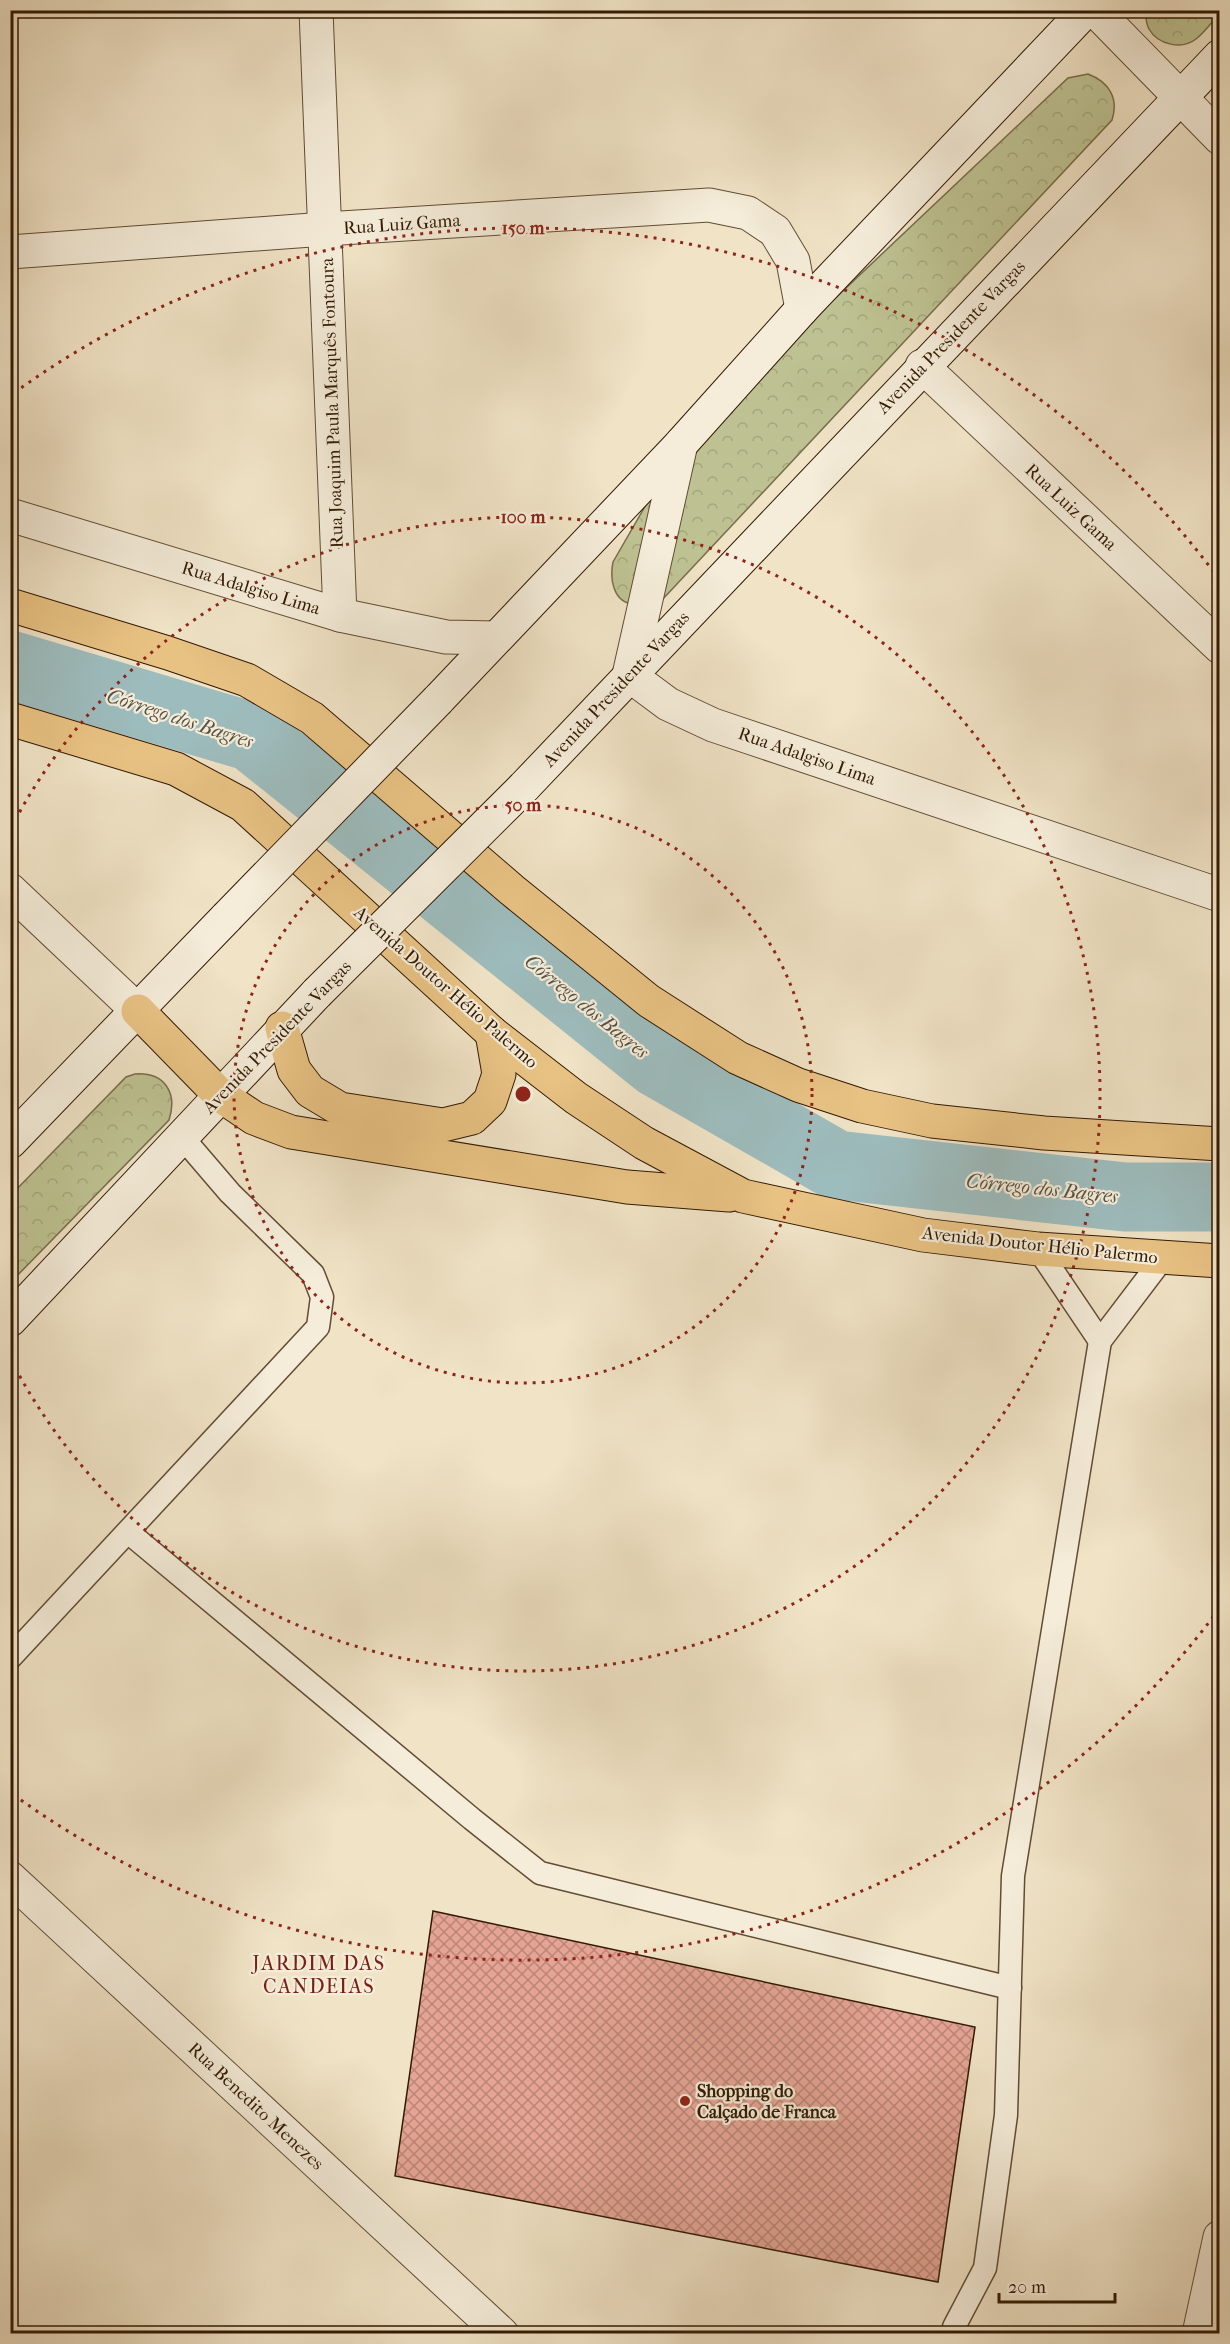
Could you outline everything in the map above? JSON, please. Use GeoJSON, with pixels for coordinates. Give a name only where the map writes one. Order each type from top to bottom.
{"type":"FeatureCollection","features":[{"type":"Feature","properties":{"kind":"main road"},"geometry":{"type":"LineString","coordinates":[[10,605],[168,653],[247,680],[312,718],[512,890],[649,1001],[738,1058],[798,1085],[862,1106],[932,1121],[1044,1133],[1220,1144]]}},
{"type":"Feature","properties":{"kind":"main road","name":"Avenida Doutor Hélio Palermo"},"geometry":{"type":"LineString","coordinates":[[10,719],[176,769],[243,805],[492,1033],[576,1098],[644,1143],[743,1196],[923,1234],[1038,1249],[1220,1261]]}},
{"type":"Feature","properties":{"kind":"main road"},"geometry":{"type":"LineString","coordinates":[[138,1011],[220,1095],[254,1118],[291,1132],[627,1187],[743,1196]]}},
{"type":"Feature","properties":{"kind":"main road"},"geometry":{"type":"LineString","coordinates":[[282,1028],[294,1070],[310,1091],[340,1109],[443,1125],[472,1118],[490,1101],[499,1074],[492,1033]]}},
{"type":"Feature","properties":{"kind":"street","name":"Rua Joaquim Paula Marquês Fontoura"},"geometry":{"type":"LineString","coordinates":[[316,10],[340,615]]}},
{"type":"Feature","properties":{"kind":"street"},"geometry":{"type":"LineString","coordinates":[[10,1142],[438,700],[681,444],[802,309],[1086,10]]}},
{"type":"Feature","properties":{"kind":"street"},"geometry":{"type":"LineString","coordinates":[[1095,10],[1179,99],[1220,138]]}},
{"type":"Feature","properties":{"kind":"street","name":"Avenida Presidente Vargas"},"geometry":{"type":"LineString","coordinates":[[10,1320],[282,1028],[524,787],[922,366],[1220,56]]}},
{"type":"Feature","properties":{"kind":"street","name":"Rua Luiz Gama"},"geometry":{"type":"LineString","coordinates":[[10,252],[325,229],[709,205],[748,213],[775,231],[793,261],[802,309]]}},
{"type":"Feature","properties":{"kind":"street","name":"Rua Luiz Gama"},"geometry":{"type":"LineString","coordinates":[[922,366],[1220,647]]}},
{"type":"Feature","properties":{"kind":"street"},"geometry":{"type":"LineString","coordinates":[[629,675],[681,444]]}},
{"type":"Feature","properties":{"kind":"street","name":"Rua Adalgiso Lima"},"geometry":{"type":"LineString","coordinates":[[10,515],[340,615],[446,637],[496,638]]}},
{"type":"Feature","properties":{"kind":"street","name":"Rua Adalgiso Lima"},"geometry":{"type":"LineString","coordinates":[[629,675],[668,704],[713,725],[1220,895]]}},
{"type":"Feature","properties":{"kind":"street"},"geometry":{"type":"LineString","coordinates":[[10,890],[138,1011]]}},
{"type":"Feature","properties":{"kind":"street","name":"Rua Benedito Menezes"},"geometry":{"type":"LineString","coordinates":[[10,1878],[502,2334]]}},
{"type":"Feature","properties":{"kind":"street"},"geometry":{"type":"LineString","coordinates":[[1199,2334],[1220,2237]]}},
{"type":"Feature","properties":{"kind":"lane"},"geometry":{"type":"LineString","coordinates":[[10,1658],[318,1327],[322,1297],[313,1274],[230,1193],[182,1137]]}},
{"type":"Feature","properties":{"kind":"lane"},"geometry":{"type":"LineString","coordinates":[[1038,1249],[1100,1341]]}},
{"type":"Feature","properties":{"kind":"lane"},"geometry":{"type":"LineString","coordinates":[[954,2327],[985,2268],[1006,2115],[1013,1876],[1100,1341],[1163,1257]]}},
{"type":"Feature","properties":{"kind":"lane"},"geometry":{"type":"LineString","coordinates":[[128,1532],[411,1769],[540,1873],[1010,1988]]}},
{"type":"Feature","properties":{"kind":"green space"},"geometry":{"type":"Polygon","coordinates":[[[1219,10],[1219,14],[1196,39],[1177,45],[1164,42],[1153,34],[1147,25],[1145,11],[1219,10]]]}},
{"type":"Feature","properties":{"kind":"green space"},"geometry":{"type":"Polygon","coordinates":[[[1088,74],[1107,86],[1113,98],[1112,120],[661,601],[634,604],[620,598],[612,581],[613,562],[681,444],[1068,78],[1088,74]]]}},
{"type":"Feature","properties":{"kind":"green space"},"geometry":{"type":"Polygon","coordinates":[[[135,1074],[154,1076],[166,1086],[172,1101],[169,1120],[11,1282],[11,1195],[126,1077],[135,1074]]]}},
{"type":"Feature","properties":{"kind":"building","name":"Shopping do Calçado de Franca"},"geometry":{"type":"Polygon","coordinates":[[[433,1911],[975,2027],[938,2282],[395,2176],[433,1911]]]}},
{"type":"Feature","properties":{"kind":"waterway","name":"Córrego dos Bagres"},"geometry":{"type":"LineString","coordinates":[[10,665],[252,737],[658,1063],[836,1165],[1125,1197],[1220,1197]]}},
{"type":"Feature","properties":{"kind":"place","name":"Shopping do Calçado de Franca"},"geometry":{"type":"Point","coordinates":[685,2101]}},
{"type":"Feature","properties":{"kind":"district","name":"JARDIM DAS CANDEIAS"},"geometry":{"type":"Point","coordinates":[319,1974]}}]}
